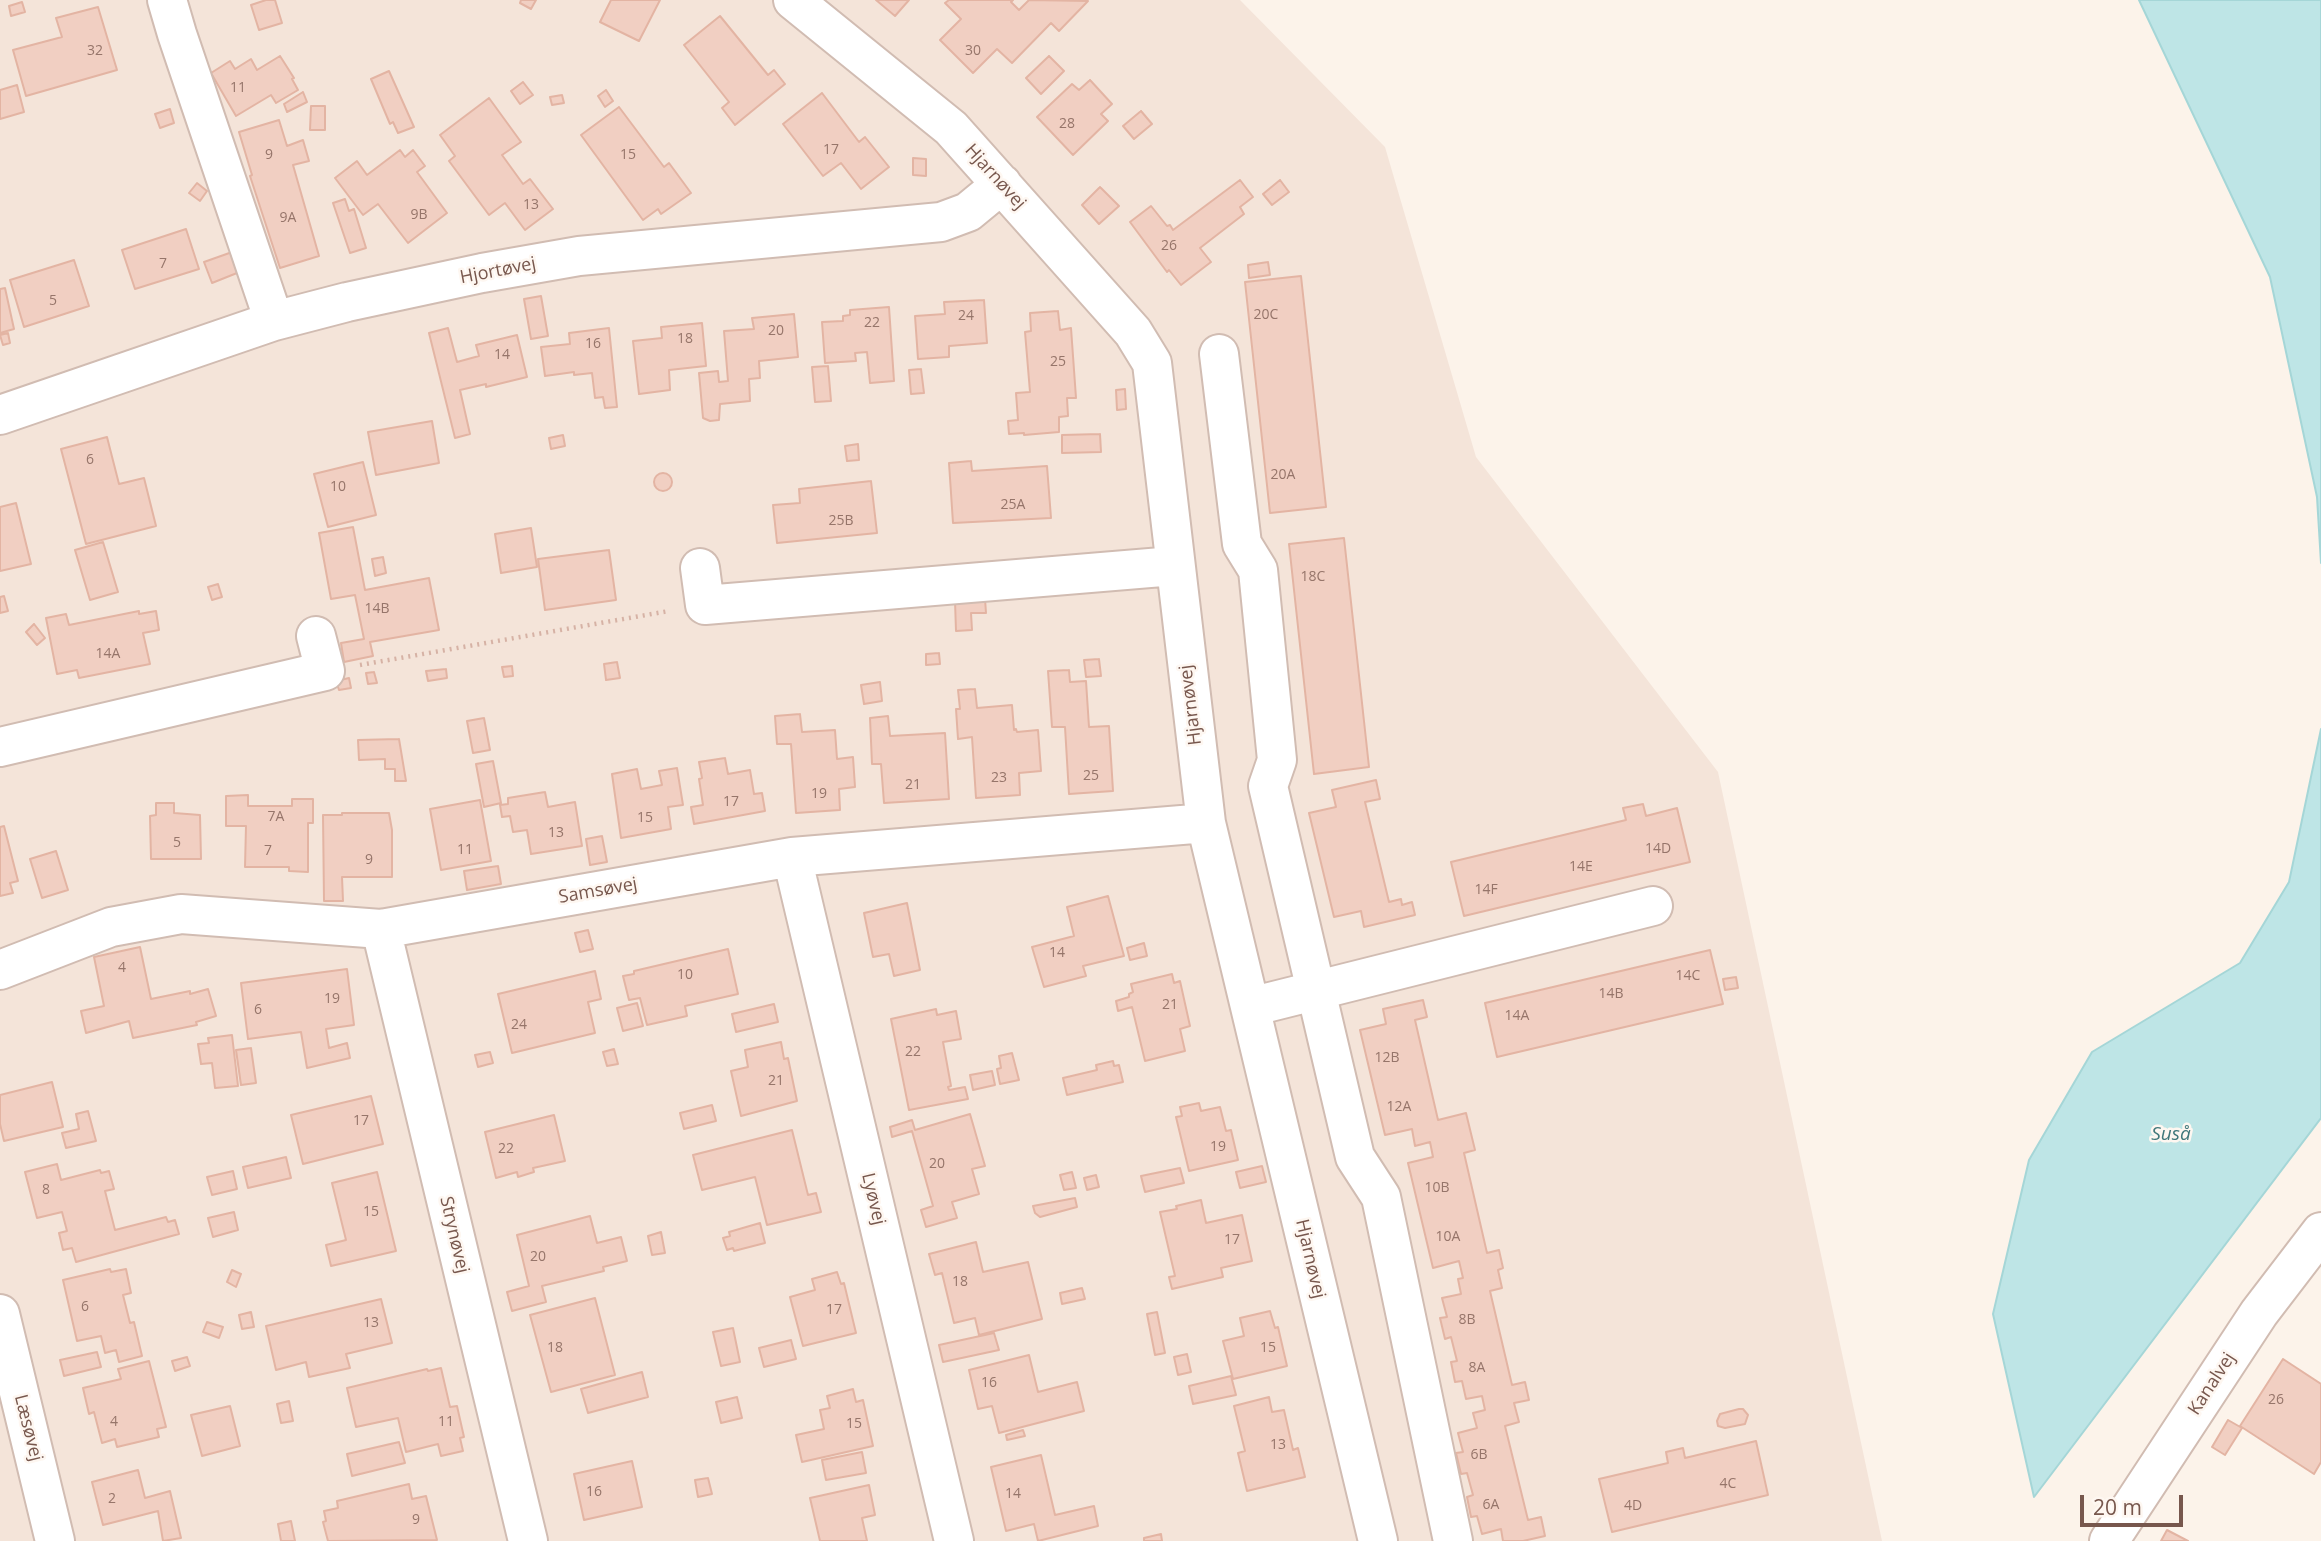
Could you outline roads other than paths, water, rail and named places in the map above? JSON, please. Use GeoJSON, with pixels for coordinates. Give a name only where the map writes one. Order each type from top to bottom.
{"type":"FeatureCollection","features":[{"type":"Feature","properties":{"kind":"street"},"geometry":{"type":"LineString","coordinates":[[167,0],[274,321]]}},
{"type":"Feature","properties":{"kind":"street","name":"Hjarnøvej"},"geometry":{"type":"LineString","coordinates":[[793,0],[951,128],[1133,332],[1152,363],[1206,823],[1377,1541]]}},
{"type":"Feature","properties":{"kind":"street","name":"Hjortøvej"},"geometry":{"type":"LineString","coordinates":[[0,415],[274,321],[482,273],[579,256],[941,222],[968,212],[1002,184]]}},
{"type":"Feature","properties":{"kind":"street"},"geometry":{"type":"LineString","coordinates":[[1219,354],[1242,544],[1258,570],[1277,761],[1268,786],[1355,1157],[1381,1197],[1453,1541]]}},
{"type":"Feature","properties":{"kind":"street"},"geometry":{"type":"LineString","coordinates":[[701,568],[705,605],[1174,566]]}},
{"type":"Feature","properties":{"kind":"street"},"geometry":{"type":"LineString","coordinates":[[0,747],[321,653]]}},
{"type":"Feature","properties":{"kind":"street","name":"Samsøvej"},"geometry":{"type":"LineString","coordinates":[[0,970],[111,926],[181,914],[381,929],[792,857],[1206,823]]}},
{"type":"Feature","properties":{"kind":"street","name":"Lyøvej"},"geometry":{"type":"LineString","coordinates":[[792,857],[954,1541]]}},
{"type":"Feature","properties":{"kind":"street"},"geometry":{"type":"LineString","coordinates":[[1250,1007],[1653,906]]}},
{"type":"Feature","properties":{"kind":"street","name":"Strynøvej"},"geometry":{"type":"LineString","coordinates":[[381,929],[527,1541]]}},
{"type":"Feature","properties":{"kind":"street","name":"Kanalvej"},"geometry":{"type":"LineString","coordinates":[[2109,1541],[2259,1313],[2321,1232]]}},
{"type":"Feature","properties":{"kind":"street","name":"Læsøvej"},"geometry":{"type":"LineString","coordinates":[[0,1314],[55,1541]]}},
{"type":"Feature","properties":{"kind":"water"},"geometry":{"type":"Polygon","coordinates":[[[2139,0],[2321,0],[2321,563],[2317,497],[2270,277],[2139,0]]]}},
{"type":"Feature","properties":{"kind":"water","name":"Suså"},"geometry":{"type":"Polygon","coordinates":[[[2321,729],[2321,1118],[2034,1497],[1993,1314],[2029,1160],[2092,1052],[2240,963],[2289,882],[2321,729]]]}}]}
